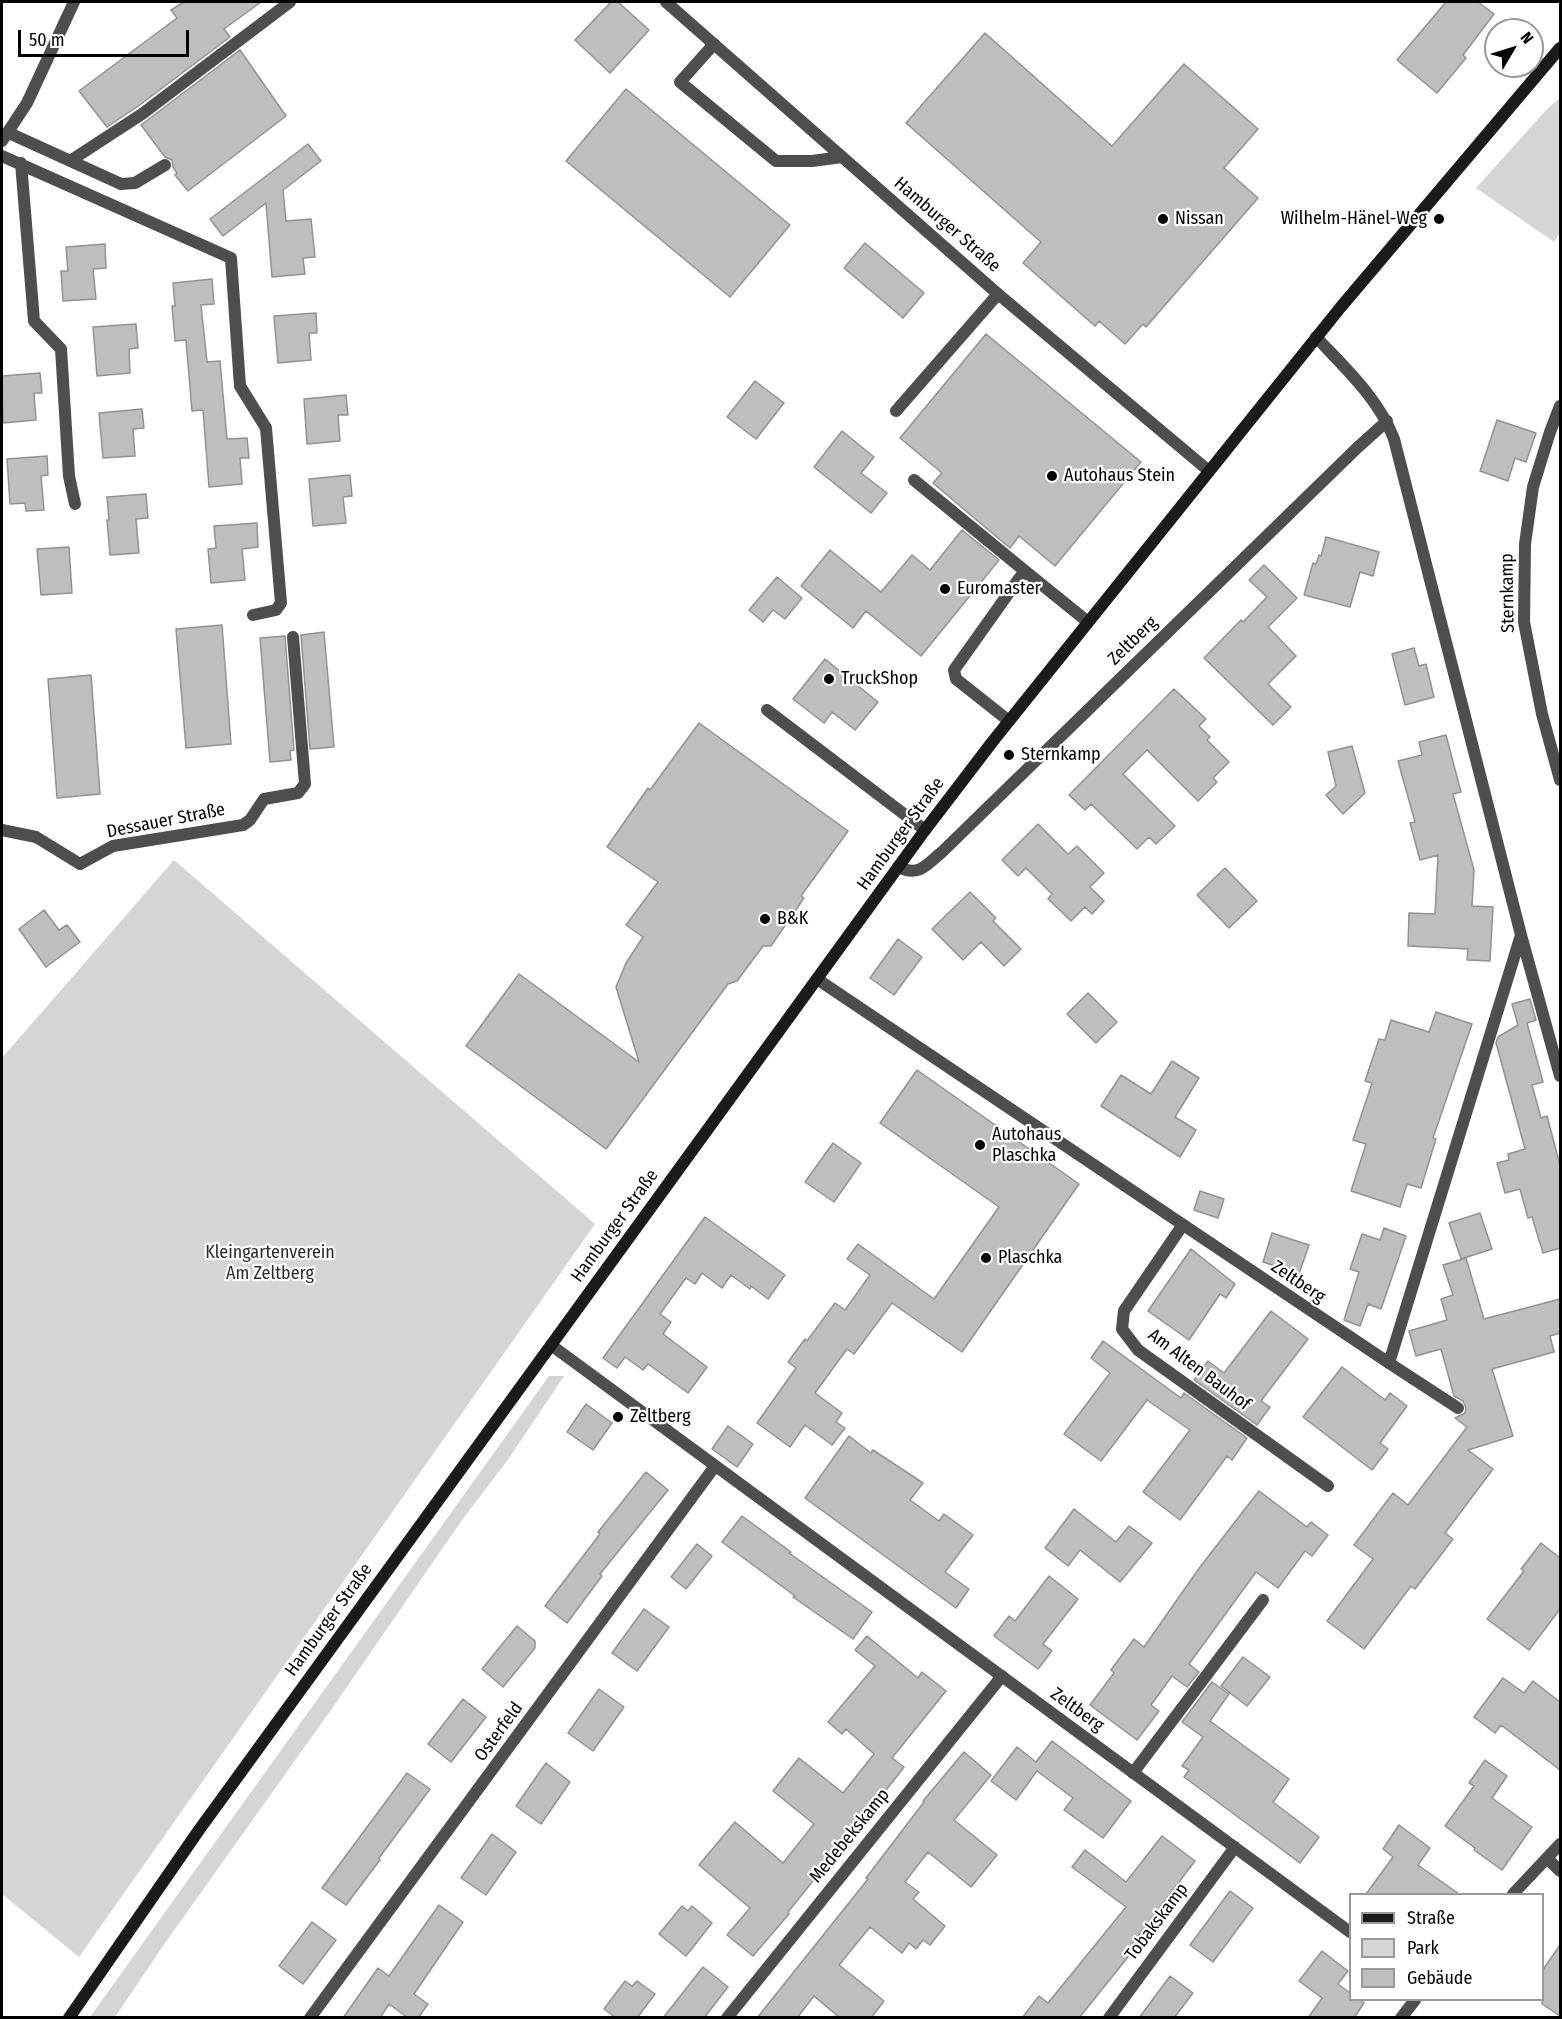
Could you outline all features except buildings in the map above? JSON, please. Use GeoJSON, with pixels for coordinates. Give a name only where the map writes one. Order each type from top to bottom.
{"type":"FeatureCollection","features":[{"type":"Feature","properties":{"kind":"main road","name":"Hamburger Straße"},"geometry":{"type":"LineString","coordinates":[[69,2018],[199,1830],[925,830],[1009,721],[1316,337],[1560,48]]}},
{"type":"Feature","properties":{"kind":"street"},"geometry":{"type":"LineString","coordinates":[[74,2],[27,103],[5,137],[70,161],[121,184],[135,183],[165,165]]}},
{"type":"Feature","properties":{"kind":"street"},"geometry":{"type":"LineString","coordinates":[[70,161],[142,114],[290,2]]}},
{"type":"Feature","properties":{"kind":"street","name":"Hamburger Straße"},"geometry":{"type":"LineString","coordinates":[[666,2],[998,294],[1209,471]]}},
{"type":"Feature","properties":{"kind":"street"},"geometry":{"type":"LineString","coordinates":[[714,44],[680,82],[776,161],[842,158]]}},
{"type":"Feature","properties":{"kind":"street"},"geometry":{"type":"LineString","coordinates":[[2,156],[231,258],[240,386],[266,428],[281,603],[276,610],[253,615]]}},
{"type":"Feature","properties":{"kind":"street"},"geometry":{"type":"LineString","coordinates":[[21,163],[34,321],[60,349],[69,476],[75,504]]}},
{"type":"Feature","properties":{"kind":"street"},"geometry":{"type":"LineString","coordinates":[[896,411],[998,294]]}},
{"type":"Feature","properties":{"kind":"street"},"geometry":{"type":"LineString","coordinates":[[1316,337],[1377,406],[1387,421],[1394,439],[1521,935],[1560,1076]]}},
{"type":"Feature","properties":{"kind":"street","name":"Sternkamp"},"geometry":{"type":"LineString","coordinates":[[1560,405],[1533,487],[1525,544],[1524,622],[1542,714],[1560,780]]}},
{"type":"Feature","properties":{"kind":"street","name":"Zeltberg"},"geometry":{"type":"LineString","coordinates":[[898,867],[910,873],[922,869],[942,852],[1340,464],[1387,421]]}},
{"type":"Feature","properties":{"kind":"street"},"geometry":{"type":"LineString","coordinates":[[914,480],[1088,622]]}},
{"type":"Feature","properties":{"kind":"street"},"geometry":{"type":"LineString","coordinates":[[1009,721],[956,679],[954,669],[1026,571]]}},
{"type":"Feature","properties":{"kind":"street","name":"Dessauer Straße"},"geometry":{"type":"LineString","coordinates":[[2,830],[36,837],[80,864],[113,846],[243,825],[250,820],[264,799],[298,793],[305,784],[293,637]]}},
{"type":"Feature","properties":{"kind":"street"},"geometry":{"type":"LineString","coordinates":[[767,710],[897,811],[925,830]]}},
{"type":"Feature","properties":{"kind":"street"},"geometry":{"type":"LineString","coordinates":[[1389,1363],[1521,935]]}},
{"type":"Feature","properties":{"kind":"street","name":"Zeltberg"},"geometry":{"type":"LineString","coordinates":[[817,979],[1182,1226],[1458,1408]]}},
{"type":"Feature","properties":{"kind":"street","name":"Am Alten Bauhof"},"geometry":{"type":"LineString","coordinates":[[1182,1226],[1124,1311],[1122,1329],[1138,1350],[1328,1486]]}},
{"type":"Feature","properties":{"kind":"street","name":"Zeltberg"},"geometry":{"type":"LineString","coordinates":[[551,1345],[1349,1931]]}},
{"type":"Feature","properties":{"kind":"street","name":"Osterfeld"},"geometry":{"type":"LineString","coordinates":[[310,2018],[716,1466]]}},
{"type":"Feature","properties":{"kind":"street"},"geometry":{"type":"LineString","coordinates":[[1133,1773],[1263,1600]]}},
{"type":"Feature","properties":{"kind":"street","name":"Medebekskamp"},"geometry":{"type":"LineString","coordinates":[[727,2018],[1002,1676]]}},
{"type":"Feature","properties":{"kind":"street"},"geometry":{"type":"LineString","coordinates":[[1514,1893],[1560,1844]]}},
{"type":"Feature","properties":{"kind":"street","name":"Tobakskamp"},"geometry":{"type":"LineString","coordinates":[[1109,2018],[1235,1847]]}},
{"type":"Feature","properties":{"kind":"street"},"geometry":{"type":"LineString","coordinates":[[1548,1859],[1560,1871]]}},
{"type":"Feature","properties":{"kind":"street"},"geometry":{"type":"LineString","coordinates":[[1401,2018],[1414,2001]]}},
{"type":"Feature","properties":{"kind":"green space"},"geometry":{"type":"Polygon","coordinates":[[[1560,98],[1560,233],[1554,242],[1476,188],[1548,108],[1560,98]]]}},
{"type":"Feature","properties":{"kind":"green space","name":"Kleingartenverein Am Zeltberg"},"geometry":{"type":"Polygon","coordinates":[[[174,860],[595,1224],[79,1957],[2,1894],[2,1058],[174,860]]]}},
{"type":"Feature","properties":{"kind":"green space"},"geometry":{"type":"Polygon","coordinates":[[[549,1376],[564,1376],[507,1461],[462,1520],[115,2017],[90,2017],[549,1376]]]}},
{"type":"Feature","properties":{"kind":"place","name":"Nissan"},"geometry":{"type":"Point","coordinates":[1163,219]}},
{"type":"Feature","properties":{"kind":"place","name":"Wilhelm-Hänel-Weg"},"geometry":{"type":"Point","coordinates":[1439,219]}},
{"type":"Feature","properties":{"kind":"place","name":"Autohaus Stein"},"geometry":{"type":"Point","coordinates":[1052,476]}},
{"type":"Feature","properties":{"kind":"place","name":"Euromaster"},"geometry":{"type":"Point","coordinates":[945,589]}},
{"type":"Feature","properties":{"kind":"place","name":"TruckShop"},"geometry":{"type":"Point","coordinates":[829,679]}},
{"type":"Feature","properties":{"kind":"place","name":"Sternkamp"},"geometry":{"type":"Point","coordinates":[1009,755]}},
{"type":"Feature","properties":{"kind":"place","name":"B&K"},"geometry":{"type":"Point","coordinates":[765,919]}},
{"type":"Feature","properties":{"kind":"place","name":"Autohaus Plaschka"},"geometry":{"type":"Point","coordinates":[980,1145]}},
{"type":"Feature","properties":{"kind":"place","name":"Plaschka"},"geometry":{"type":"Point","coordinates":[986,1258]}},
{"type":"Feature","properties":{"kind":"place","name":"Zeltberg"},"geometry":{"type":"Point","coordinates":[618,1417]}}]}
